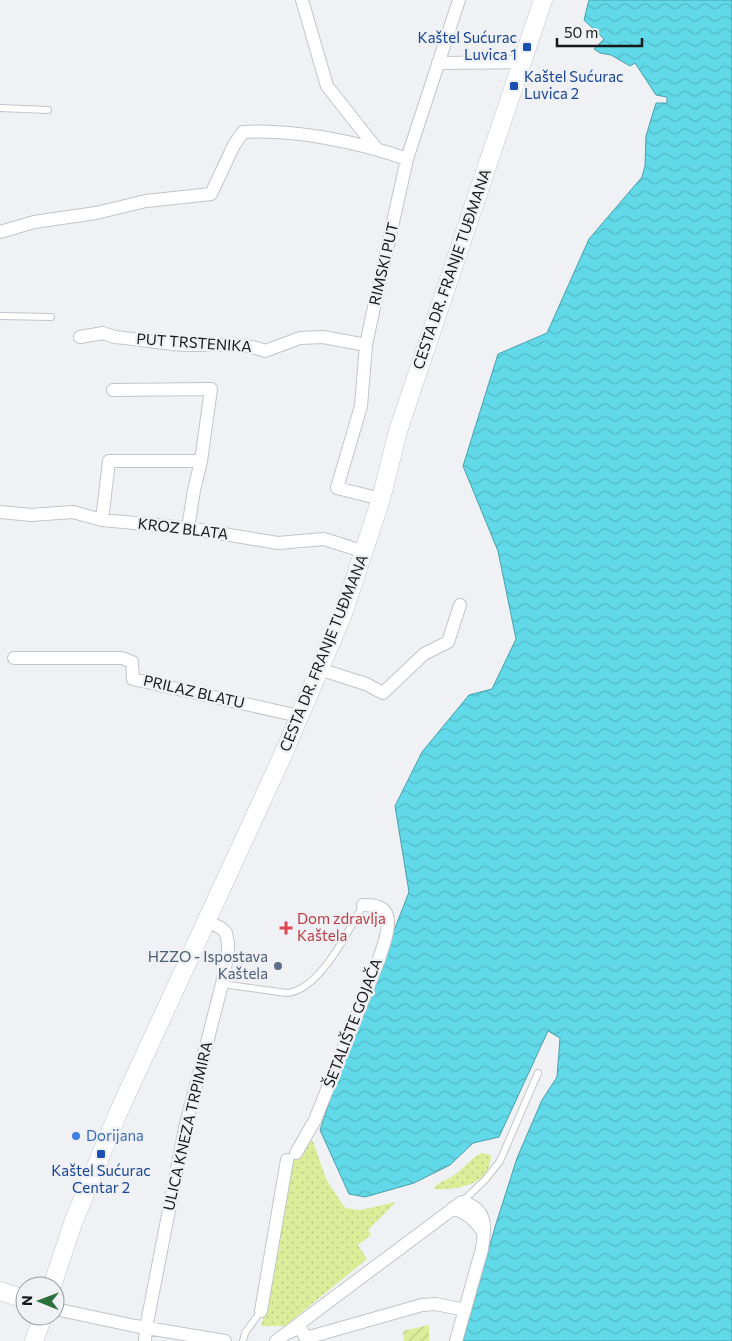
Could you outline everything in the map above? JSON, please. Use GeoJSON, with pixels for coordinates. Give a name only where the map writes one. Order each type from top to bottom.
{"type":"FeatureCollection","features":[{"type":"Feature","properties":{"kind":"main road","name":"CESTA DR. FRANJE TUĐMANA"},"geometry":{"type":"LineString","coordinates":[[55,1276],[72,1223],[118,1113],[282,757],[343,614],[381,499],[398,431],[543,0]]}},
{"type":"Feature","properties":{"kind":"main road"},"geometry":{"type":"LineString","coordinates":[[0,1291],[15,1296]]}},
{"type":"Feature","properties":{"kind":"main road"},"geometry":{"type":"LineString","coordinates":[[34,1341],[39,1326]]}},
{"type":"Feature","properties":{"kind":"street"},"geometry":{"type":"LineString","coordinates":[[302,0],[327,86],[376,148]]}},
{"type":"Feature","properties":{"kind":"street","name":"RIMSKI PUT"},"geometry":{"type":"LineString","coordinates":[[381,499],[337,488],[361,406],[366,345],[407,159],[459,0]]}},
{"type":"Feature","properties":{"kind":"street"},"geometry":{"type":"LineString","coordinates":[[438,63],[522,62]]}},
{"type":"Feature","properties":{"kind":"street"},"geometry":{"type":"LineString","coordinates":[[0,232],[34,222],[96,213],[146,201],[211,194],[234,145],[243,132],[298,135],[376,148],[407,159]]}},
{"type":"Feature","properties":{"kind":"street","name":"PUT TRSTENIKA"},"geometry":{"type":"LineString","coordinates":[[80,337],[103,334],[114,337],[187,345],[233,344],[254,346],[266,350],[300,338],[323,337],[366,345]]}},
{"type":"Feature","properties":{"kind":"street"},"geometry":{"type":"LineString","coordinates":[[113,390],[211,389],[201,461],[188,528]]}},
{"type":"Feature","properties":{"kind":"street"},"geometry":{"type":"LineString","coordinates":[[102,520],[109,461],[201,461]]}},
{"type":"Feature","properties":{"kind":"street","name":"KROZ BLATA"},"geometry":{"type":"LineString","coordinates":[[0,512],[31,515],[73,512],[102,520],[188,528],[278,543],[324,539],[365,552]]}},
{"type":"Feature","properties":{"kind":"street"},"geometry":{"type":"LineString","coordinates":[[320,669],[366,684],[384,693],[424,654],[448,642],[460,606]]}},
{"type":"Feature","properties":{"kind":"street","name":"PRILAZ BLATU"},"geometry":{"type":"LineString","coordinates":[[14,658],[122,658],[132,662],[133,679],[299,716]]}},
{"type":"Feature","properties":{"kind":"street","name":"ŠETALIŠTE GOJAČA"},"geometry":{"type":"LineString","coordinates":[[261,1311],[291,1156],[315,1120],[379,959],[386,934],[389,920],[385,911],[379,907],[363,905]]}},
{"type":"Feature","properties":{"kind":"street","name":"ULICA KNEZA TRPIMIRA"},"geometry":{"type":"LineString","coordinates":[[145,1341],[185,1128],[222,984],[228,952],[226,933],[207,920]]}},
{"type":"Feature","properties":{"kind":"street"},"geometry":{"type":"LineString","coordinates":[[279,1339],[457,1205],[473,1205],[482,1216],[482,1249],[456,1341]]}},
{"type":"Feature","properties":{"kind":"street"},"geometry":{"type":"LineString","coordinates":[[279,1339],[300,1328],[305,1337],[313,1336],[422,1305],[436,1304],[465,1310]]}},
{"type":"Feature","properties":{"kind":"street"},"geometry":{"type":"LineString","coordinates":[[65,1311],[146,1328],[225,1341]]}},
{"type":"Feature","properties":{"kind":"lane"},"geometry":{"type":"LineString","coordinates":[[0,108],[48,110]]}},
{"type":"Feature","properties":{"kind":"lane"},"geometry":{"type":"LineString","coordinates":[[0,316],[51,317]]}},
{"type":"Feature","properties":{"kind":"lane"},"geometry":{"type":"LineString","coordinates":[[222,984],[287,993],[295,992],[326,966],[363,905]]}},
{"type":"Feature","properties":{"kind":"lane"},"geometry":{"type":"LineString","coordinates":[[457,1205],[485,1180],[500,1161],[538,1073]]}},
{"type":"Feature","properties":{"kind":"lane"},"geometry":{"type":"LineString","coordinates":[[243,1341],[245,1333],[261,1311]]}},
{"type":"Feature","properties":{"kind":"green space"},"geometry":{"type":"Polygon","coordinates":[[[313,1141],[326,1179],[345,1208],[360,1210],[396,1202],[368,1230],[371,1235],[358,1245],[367,1259],[285,1326],[261,1326],[270,1296],[288,1166],[304,1146],[313,1141]]]}},
{"type":"Feature","properties":{"kind":"green space"},"geometry":{"type":"Polygon","coordinates":[[[482,1153],[491,1155],[485,1174],[479,1180],[461,1187],[433,1189],[454,1175],[482,1153]]]}},
{"type":"Feature","properties":{"kind":"green space"},"geometry":{"type":"Polygon","coordinates":[[[429,1325],[429,1341],[404,1341],[403,1331],[429,1325]]]}},
{"type":"Feature","properties":{"kind":"water"},"geometry":{"type":"Polygon","coordinates":[[[589,0],[732,0],[732,1341],[463,1341],[495,1227],[517,1158],[542,1100],[557,1077],[560,1038],[548,1031],[499,1137],[473,1143],[450,1165],[414,1183],[365,1197],[349,1194],[320,1130],[342,1064],[409,892],[395,806],[422,752],[469,695],[492,689],[516,639],[498,551],[463,466],[498,354],[547,333],[589,239],[642,177],[645,166],[646,136],[656,103],[667,103],[667,97],[656,95],[635,63],[630,66],[611,55],[600,53],[594,49],[604,39],[584,20],[589,0]]]}},
{"type":"Feature","properties":{"kind":"place","name":"Kaštel Sućurac Luvica 1"},"geometry":{"type":"Point","coordinates":[527,47]}},
{"type":"Feature","properties":{"kind":"place","name":"Kaštel Sućurac Luvica 2"},"geometry":{"type":"Point","coordinates":[514,86]}},
{"type":"Feature","properties":{"kind":"place","name":"Dom zdravlja Kaštela"},"geometry":{"type":"Point","coordinates":[286,928]}},
{"type":"Feature","properties":{"kind":"place","name":"HZZO - Ispostava Kaštela"},"geometry":{"type":"Point","coordinates":[278,966]}},
{"type":"Feature","properties":{"kind":"place","name":"Dorijana"},"geometry":{"type":"Point","coordinates":[76,1136]}},
{"type":"Feature","properties":{"kind":"place","name":"Kaštel Sućurac Centar 2"},"geometry":{"type":"Point","coordinates":[101,1154]}}]}
